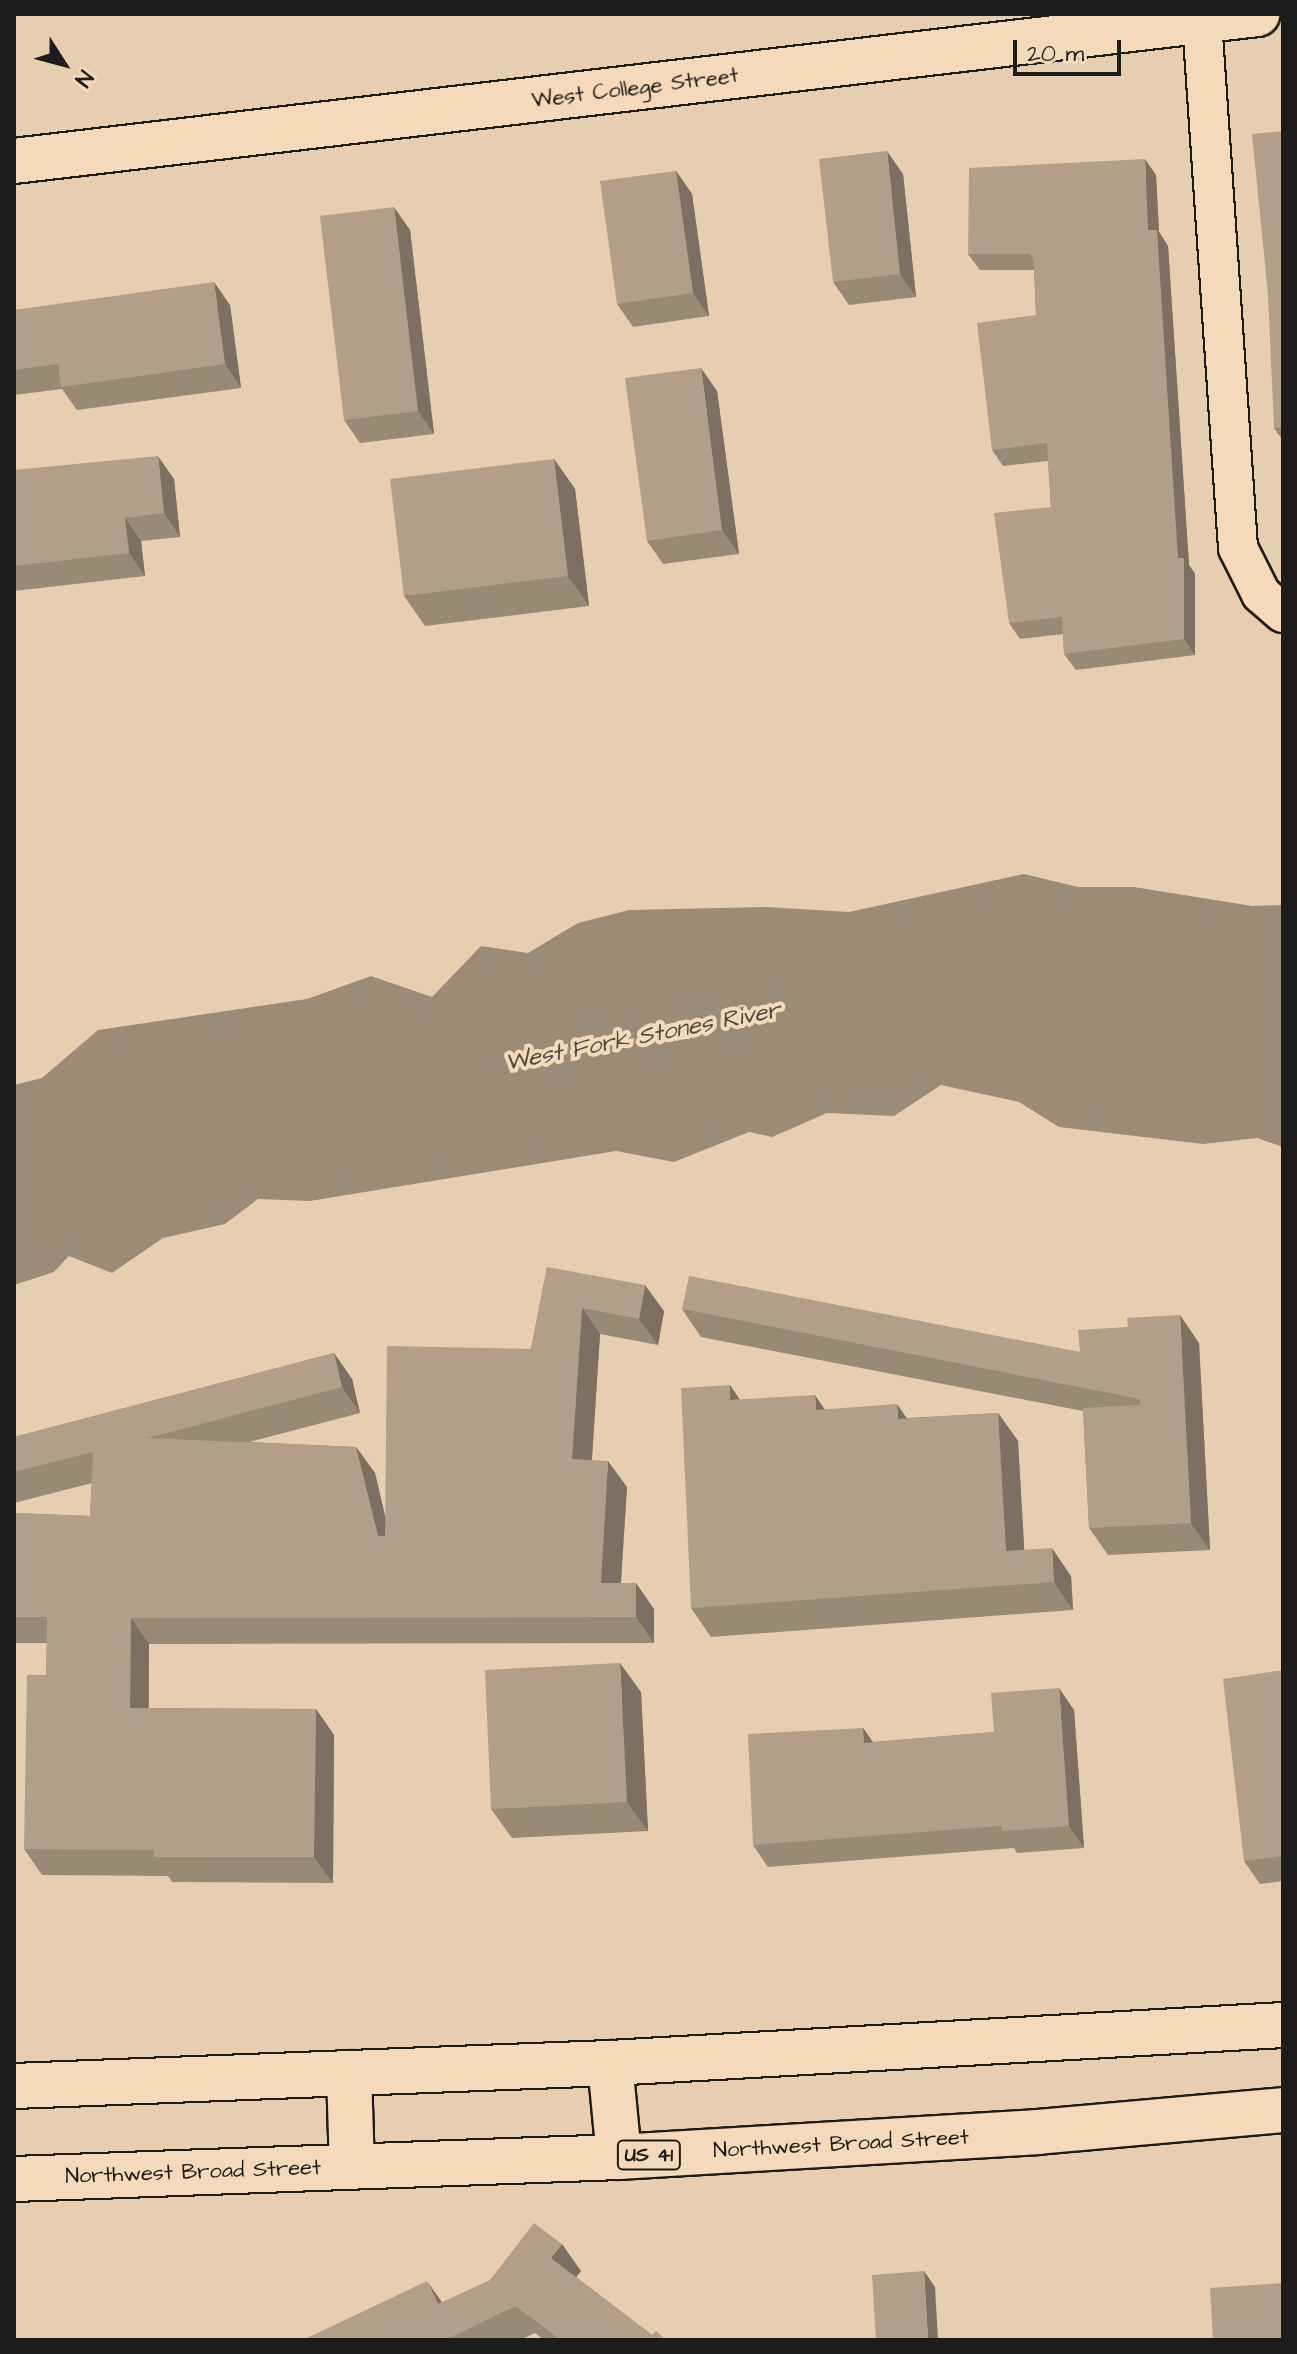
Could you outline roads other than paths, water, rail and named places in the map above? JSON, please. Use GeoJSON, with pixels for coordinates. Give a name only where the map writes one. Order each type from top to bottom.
{"type":"FeatureCollection","features":[{"type":"Feature","properties":{"kind":"main road","name":"West College Street"},"geometry":{"type":"LineString","coordinates":[[14,161],[1257,14]]}},
{"type":"Feature","properties":{"kind":"main road"},"geometry":{"type":"LineString","coordinates":[[14,2086],[610,2063],[1283,2025]]}},
{"type":"Feature","properties":{"kind":"main road"},"geometry":{"type":"LineString","coordinates":[[610,2063],[619,2157]]}},
{"type":"Feature","properties":{"kind":"main road"},"geometry":{"type":"LineString","coordinates":[[349,2073],[352,2166]]}},
{"type":"Feature","properties":{"kind":"main road","name":"Northwest Broad Street"},"geometry":{"type":"LineString","coordinates":[[14,2179],[619,2157],[1038,2132],[1283,2110]]}},
{"type":"Feature","properties":{"kind":"street"},"geometry":{"type":"LineString","coordinates":[[1202,21],[1238,548],[1261,594],[1283,613]]}},
{"type":"Feature","properties":{"kind":"water","name":"West Fork Stones River"},"geometry":{"type":"Polygon","coordinates":[[[1024,874],[1078,887],[1134,887],[1252,906],[1283,905],[1283,1147],[1257,1138],[1203,1144],[1059,1127],[1019,1102],[941,1085],[894,1116],[827,1113],[772,1137],[749,1132],[674,1162],[616,1151],[310,1201],[258,1199],[225,1224],[163,1238],[112,1273],[69,1256],[54,1272],[14,1285],[14,1085],[42,1078],[98,1030],[307,999],[371,976],[432,997],[481,946],[528,953],[578,923],[629,910],[767,907],[849,912],[1024,874]]]}}]}
